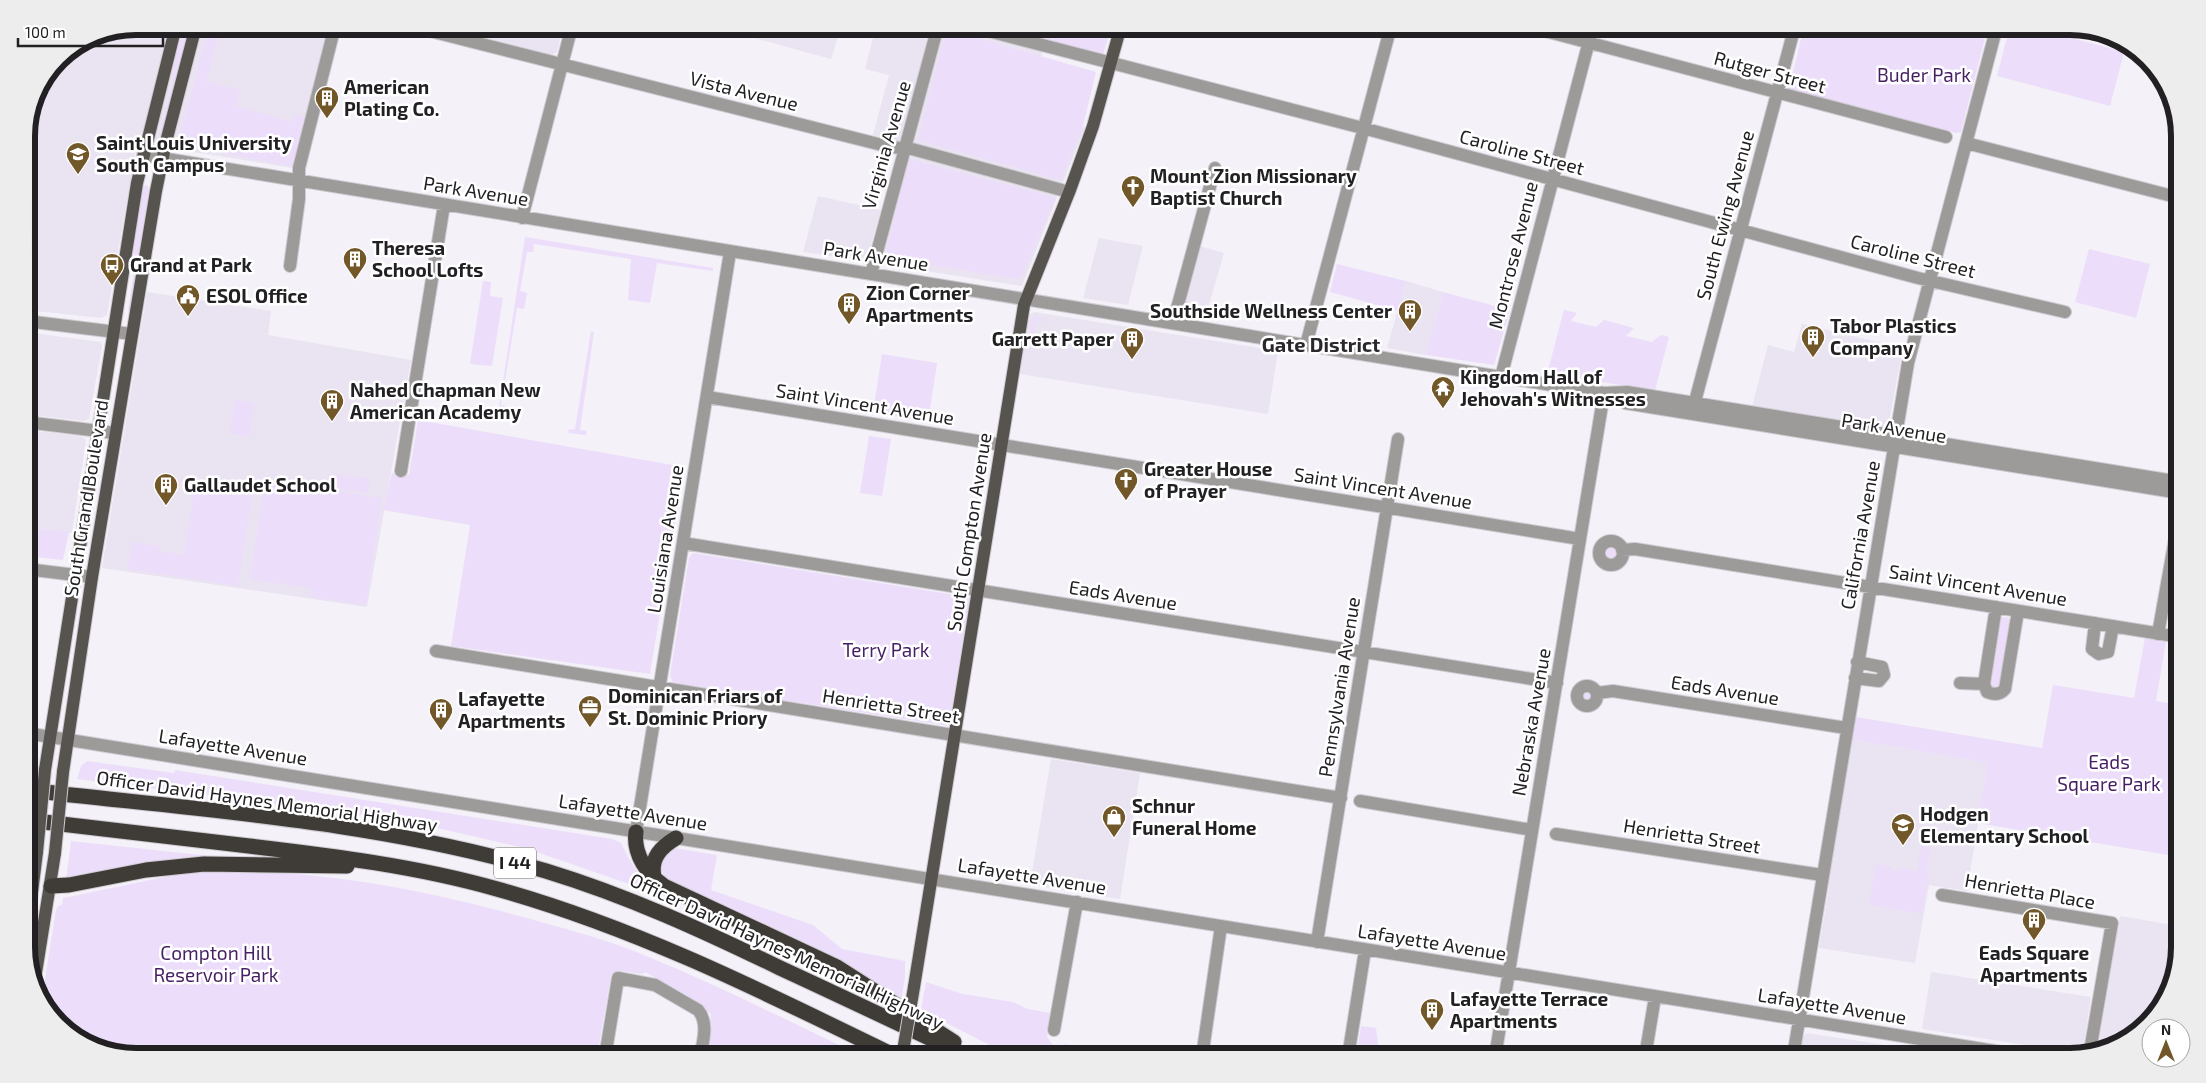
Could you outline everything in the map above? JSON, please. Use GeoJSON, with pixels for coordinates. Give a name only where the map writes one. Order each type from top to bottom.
{"type":"FeatureCollection","features":[{"type":"Feature","properties":{"kind":"highway","name":"Officer David Haynes Memorial Highway"},"geometry":{"type":"LineString","coordinates":[[35,791],[349,828],[445,845],[531,867],[623,898],[696,928],[952,1048]]}},
{"type":"Feature","properties":{"kind":"highway","name":"I 44"},"geometry":{"type":"LineString","coordinates":[[35,821],[390,865],[494,888],[605,923],[695,960],[878,1048]]}},
{"type":"Feature","properties":{"kind":"highway"},"geometry":{"type":"LineString","coordinates":[[636,832],[635,844],[638,854],[654,878],[678,893],[855,978],[952,1040],[961,1048]]}},
{"type":"Feature","properties":{"kind":"highway"},"geometry":{"type":"LineString","coordinates":[[654,878],[653,868],[656,855],[676,838]]}},
{"type":"Feature","properties":{"kind":"highway"},"geometry":{"type":"LineString","coordinates":[[51,886],[63,886],[146,870],[204,864],[390,865]]}},
{"type":"Feature","properties":{"kind":"main road","name":"South Grand Boulevard"},"geometry":{"type":"LineString","coordinates":[[35,861],[49,736],[113,331],[143,155],[174,35]]}},
{"type":"Feature","properties":{"kind":"main road","name":"South Grand Boulevard"},"geometry":{"type":"LineString","coordinates":[[37,967],[51,886],[67,739],[115,433],[162,159],[194,35]]}},
{"type":"Feature","properties":{"kind":"main road","name":"South Compton Avenue"},"geometry":{"type":"LineString","coordinates":[[904,1048],[1025,300],[1069,192],[1093,126],[1118,35]]}},
{"type":"Feature","properties":{"kind":"street"},"geometry":{"type":"LineString","coordinates":[[290,266],[299,199],[299,168],[333,35]]}},
{"type":"Feature","properties":{"kind":"street","name":"Vista Avenue"},"geometry":{"type":"LineString","coordinates":[[446,35],[1069,192]]}},
{"type":"Feature","properties":{"kind":"street"},"geometry":{"type":"LineString","coordinates":[[522,218],[570,35]]}},
{"type":"Feature","properties":{"kind":"street","name":"Virginia Avenue"},"geometry":{"type":"LineString","coordinates":[[871,274],[936,35]]}},
{"type":"Feature","properties":{"kind":"street","name":"Caroline Street"},"geometry":{"type":"LineString","coordinates":[[1002,35],[1364,128],[1929,281],[2065,312]]}},
{"type":"Feature","properties":{"kind":"street"},"geometry":{"type":"LineString","coordinates":[[1306,345],[1389,35]]}},
{"type":"Feature","properties":{"kind":"street","name":"Rutger Street"},"geometry":{"type":"LineString","coordinates":[[1559,35],[1946,137]]}},
{"type":"Feature","properties":{"kind":"street","name":"Montrose Avenue"},"geometry":{"type":"LineString","coordinates":[[1501,377],[1590,35]]}},
{"type":"Feature","properties":{"kind":"street","name":"South Ewing Avenue"},"geometry":{"type":"LineString","coordinates":[[1694,409],[1793,35]]}},
{"type":"Feature","properties":{"kind":"street","name":"California Avenue"},"geometry":{"type":"LineString","coordinates":[[1794,1048],[1857,662],[1911,348],[1995,35]]}},
{"type":"Feature","properties":{"kind":"street"},"geometry":{"type":"LineString","coordinates":[[1966,143],[2171,196]]}},
{"type":"Feature","properties":{"kind":"street","name":"Park Avenue"},"geometry":{"type":"LineString","coordinates":[[143,155],[1501,377],[1604,393],[1627,392],[1694,409],[1894,441],[2171,481]]}},
{"type":"Feature","properties":{"kind":"street"},"geometry":{"type":"LineString","coordinates":[[1173,323],[1215,168]]}},
{"type":"Feature","properties":{"kind":"street"},"geometry":{"type":"LineString","coordinates":[[401,471],[444,205]]}},
{"type":"Feature","properties":{"kind":"street","name":"Louisiana Avenue"},"geometry":{"type":"LineString","coordinates":[[636,832],[730,252]]}},
{"type":"Feature","properties":{"kind":"street"},"geometry":{"type":"LineString","coordinates":[[35,322],[132,334]]}},
{"type":"Feature","properties":{"kind":"street","name":"Nebraska Avenue"},"geometry":{"type":"LineString","coordinates":[[1497,1048],[1604,393]]}},
{"type":"Feature","properties":{"kind":"street","name":"Saint Vincent Avenue"},"geometry":{"type":"LineString","coordinates":[[707,397],[1580,539]]}},
{"type":"Feature","properties":{"kind":"street"},"geometry":{"type":"LineString","coordinates":[[35,423],[115,433]]}},
{"type":"Feature","properties":{"kind":"street","name":"Pennsylvania Avenue"},"geometry":{"type":"LineString","coordinates":[[1317,942],[1398,439]]}},
{"type":"Feature","properties":{"kind":"street","name":"Park Avenue"},"geometry":{"type":"LineString","coordinates":[[1894,441],[2171,490]]}},
{"type":"Feature","properties":{"kind":"street","name":"Eads Avenue"},"geometry":{"type":"LineString","coordinates":[[683,543],[1557,683]]}},
{"type":"Feature","properties":{"kind":"street","name":"Saint Vincent Avenue"},"geometry":{"type":"LineString","coordinates":[[1622,550],[1635,549],[2171,636]]}},
{"type":"Feature","properties":{"kind":"street"},"geometry":{"type":"LineString","coordinates":[[2158,634],[2171,561]]}},
{"type":"Feature","properties":{"kind":"street"},"geometry":{"type":"LineString","coordinates":[[35,570],[92,577]]}},
{"type":"Feature","properties":{"kind":"street"},"geometry":{"type":"LineString","coordinates":[[1996,607],[1984,684],[1987,692],[1992,694],[1998,694],[2005,689],[2018,610]]}},
{"type":"Feature","properties":{"kind":"street"},"geometry":{"type":"LineString","coordinates":[[2095,623],[2092,649],[2099,654],[2108,652],[2112,626]]}},
{"type":"Feature","properties":{"kind":"street","name":"Henrietta Street"},"geometry":{"type":"LineString","coordinates":[[436,651],[1341,798]]}},
{"type":"Feature","properties":{"kind":"street"},"geometry":{"type":"LineString","coordinates":[[1855,678],[1879,681],[1884,675],[1882,667],[1857,662]]}},
{"type":"Feature","properties":{"kind":"street"},"geometry":{"type":"LineString","coordinates":[[1960,683],[1984,684]]}},
{"type":"Feature","properties":{"kind":"street","name":"Eads Avenue"},"geometry":{"type":"LineString","coordinates":[[1597,693],[1613,691],[1846,728]]}},
{"type":"Feature","properties":{"kind":"street","name":"Lafayette Avenue"},"geometry":{"type":"LineString","coordinates":[[35,734],[1974,1048]]}},
{"type":"Feature","properties":{"kind":"street"},"geometry":{"type":"LineString","coordinates":[[1360,801],[1532,830]]}},
{"type":"Feature","properties":{"kind":"street","name":"Henrietta Street"},"geometry":{"type":"LineString","coordinates":[[1556,834],[1822,875]]}},
{"type":"Feature","properties":{"kind":"street"},"geometry":{"type":"LineString","coordinates":[[35,884],[51,886]]}},
{"type":"Feature","properties":{"kind":"street","name":"Henrietta Place"},"geometry":{"type":"LineString","coordinates":[[1942,895],[2112,923],[2091,1046]]}},
{"type":"Feature","properties":{"kind":"street"},"geometry":{"type":"LineString","coordinates":[[1054,1030],[1077,902]]}},
{"type":"Feature","properties":{"kind":"street"},"geometry":{"type":"LineString","coordinates":[[1203,1048],[1221,926]]}},
{"type":"Feature","properties":{"kind":"street"},"geometry":{"type":"LineString","coordinates":[[1349,1048],[1365,950]]}},
{"type":"Feature","properties":{"kind":"street"},"geometry":{"type":"LineString","coordinates":[[606,1048],[618,978],[655,985],[698,1010],[703,1016],[705,1026],[701,1048]]}},
{"type":"Feature","properties":{"kind":"street"},"geometry":{"type":"LineString","coordinates":[[1646,1048],[1655,997]]}},
{"type":"Feature","properties":{"kind":"street"},"geometry":{"type":"LineString","coordinates":[[1935,1048],[1936,1042]]}},
{"type":"Feature","properties":{"kind":"shaded area","name":"Saint Louis University South Campus"},"geometry":{"type":"Polygon","coordinates":[[[130,35],[327,35],[293,168],[137,143],[107,315],[101,318],[35,311],[35,130],[38,110],[45,91],[56,75],[70,60],[91,45],[104,40],[130,35]]]}},
{"type":"Feature","properties":{"kind":"shaded area"},"geometry":{"type":"Polygon","coordinates":[[[475,35],[561,35],[557,52],[552,55],[475,35]]]}},
{"type":"Feature","properties":{"kind":"shaded area"},"geometry":{"type":"Polygon","coordinates":[[[744,35],[838,35],[831,59],[744,35]]]}},
{"type":"Feature","properties":{"kind":"shaded area"},"geometry":{"type":"Polygon","coordinates":[[[874,35],[1108,35],[1103,54],[1046,39],[1026,111],[1085,127],[1022,286],[881,264],[912,145],[873,135],[889,75],[865,69],[874,35]]]}},
{"type":"Feature","properties":{"kind":"shaded area"},"geometry":{"type":"Polygon","coordinates":[[[818,196],[881,210],[866,261],[803,252],[818,196]]]}},
{"type":"Feature","properties":{"kind":"shaded area"},"geometry":{"type":"Polygon","coordinates":[[[1099,238],[1143,246],[1128,305],[1083,298],[1099,238]]]}},
{"type":"Feature","properties":{"kind":"shaded area"},"geometry":{"type":"Polygon","coordinates":[[[1200,246],[1224,253],[1205,318],[1182,313],[1200,246]]]}},
{"type":"Feature","properties":{"kind":"shaded area"},"geometry":{"type":"Polygon","coordinates":[[[1406,281],[1443,292],[1426,355],[1387,348],[1406,281]]]}},
{"type":"Feature","properties":{"kind":"shaded area"},"geometry":{"type":"Polygon","coordinates":[[[147,292],[271,311],[268,335],[411,360],[367,607],[102,568],[147,292]]]}},
{"type":"Feature","properties":{"kind":"shaded area"},"geometry":{"type":"Polygon","coordinates":[[[1034,312],[1278,351],[1268,414],[1020,374],[1029,315],[1034,312]]]}},
{"type":"Feature","properties":{"kind":"shaded area"},"geometry":{"type":"Polygon","coordinates":[[[1802,324],[1903,348],[1888,426],[1884,428],[1752,407],[1768,345],[1794,352],[1802,324]]]}},
{"type":"Feature","properties":{"kind":"shaded area"},"geometry":{"type":"Polygon","coordinates":[[[35,333],[101,342],[102,346],[89,419],[84,421],[35,415],[35,333]]]}},
{"type":"Feature","properties":{"kind":"shaded area"},"geometry":{"type":"Polygon","coordinates":[[[35,431],[81,436],[86,440],[72,533],[35,528],[35,431]]]}},
{"type":"Feature","properties":{"kind":"shaded area","name":"Hodgen Elementary School"},"geometry":{"type":"Polygon","coordinates":[[[1848,739],[1988,763],[1967,891],[1929,885],[1915,963],[1819,948],[1829,887],[1828,869],[1848,739]]]}},
{"type":"Feature","properties":{"kind":"shaded area"},"geometry":{"type":"Polygon","coordinates":[[[1051,759],[1140,773],[1120,899],[1030,885],[1051,759]]]}},
{"type":"Feature","properties":{"kind":"shaded area"},"geometry":{"type":"Polygon","coordinates":[[[2120,916],[2171,925],[2170,960],[2168,973],[2161,992],[2141,1018],[2131,1027],[2099,1044],[2120,916]]]}},
{"type":"Feature","properties":{"kind":"shaded area"},"geometry":{"type":"Polygon","coordinates":[[[1931,972],[2091,997],[2083,1047],[2045,1048],[1922,1029],[1931,972]]]}},
{"type":"Feature","properties":{"kind":"shaded area"},"geometry":{"type":"Polygon","coordinates":[[[1807,1033],[1891,1046],[1891,1048],[1801,1048],[1803,1037],[1807,1033]]]}},
{"type":"Feature","properties":{"kind":"green space"},"geometry":{"type":"Polygon","coordinates":[[[180,35],[187,35],[161,137],[159,136],[173,81],[172,63],[180,35]]]}},
{"type":"Feature","properties":{"kind":"green space"},"geometry":{"type":"Polygon","coordinates":[[[207,35],[219,35],[206,81],[240,90],[236,106],[293,122],[295,115],[304,116],[293,167],[178,144],[207,35]]]}},
{"type":"Feature","properties":{"kind":"green space"},"geometry":{"type":"Polygon","coordinates":[[[944,35],[967,35],[1096,72],[1083,126],[1061,180],[918,140],[944,35]]]}},
{"type":"Feature","properties":{"kind":"green space"},"geometry":{"type":"Polygon","coordinates":[[[1006,35],[1038,35],[1036,44],[1006,35]]]}},
{"type":"Feature","properties":{"kind":"green space"},"geometry":{"type":"Polygon","coordinates":[[[1047,35],[1109,35],[1103,54],[1046,39],[1047,35]]]}},
{"type":"Feature","properties":{"kind":"green space","name":"Buder Park"},"geometry":{"type":"Polygon","coordinates":[[[1802,35],[1986,35],[1961,132],[1956,133],[1789,89],[1802,35]]]}},
{"type":"Feature","properties":{"kind":"green space"},"geometry":{"type":"Polygon","coordinates":[[[2008,35],[2061,35],[2124,52],[2110,106],[1997,76],[2008,35]]]}},
{"type":"Feature","properties":{"kind":"green space"},"geometry":{"type":"Polygon","coordinates":[[[909,159],[1056,198],[1020,279],[884,258],[909,159]]]}},
{"type":"Feature","properties":{"kind":"green space"},"geometry":{"type":"Polygon","coordinates":[[[147,185],[149,189],[130,311],[128,311],[135,265],[133,249],[142,187],[147,185]]]}},
{"type":"Feature","properties":{"kind":"green space"},"geometry":{"type":"Polygon","coordinates":[[[525,237],[713,268],[713,271],[657,263],[650,303],[628,300],[631,259],[534,244],[533,252],[527,252],[520,291],[527,293],[524,309],[517,308],[501,405],[508,407],[507,421],[497,421],[525,237]]]}},
{"type":"Feature","properties":{"kind":"green space"},"geometry":{"type":"Polygon","coordinates":[[[2089,249],[2150,264],[2136,318],[2075,302],[2089,249]]]}},
{"type":"Feature","properties":{"kind":"green space"},"geometry":{"type":"Polygon","coordinates":[[[1337,264],[1406,281],[1398,311],[1330,292],[1337,264]]]}},
{"type":"Feature","properties":{"kind":"green space"},"geometry":{"type":"Polygon","coordinates":[[[483,281],[491,282],[490,296],[503,298],[492,366],[470,364],[483,281]]]}},
{"type":"Feature","properties":{"kind":"green space"},"geometry":{"type":"Polygon","coordinates":[[[1443,292],[1510,310],[1494,365],[1426,355],[1443,292]]]}},
{"type":"Feature","properties":{"kind":"green space"},"geometry":{"type":"Polygon","coordinates":[[[1564,310],[1577,313],[1571,321],[1596,327],[1604,320],[1634,328],[1626,336],[1652,342],[1661,335],[1669,337],[1655,390],[1547,374],[1564,310]]]}},
{"type":"Feature","properties":{"kind":"green space"},"geometry":{"type":"Polygon","coordinates":[[[1032,318],[1045,319],[1045,322],[1036,321],[1031,349],[1028,349],[1032,318]]]}},
{"type":"Feature","properties":{"kind":"green space"},"geometry":{"type":"Polygon","coordinates":[[[591,331],[594,332],[580,430],[587,431],[586,435],[569,433],[568,430],[575,429],[591,331]]]}},
{"type":"Feature","properties":{"kind":"green space"},"geometry":{"type":"Polygon","coordinates":[[[882,354],[937,363],[928,422],[873,412],[882,354]]]}},
{"type":"Feature","properties":{"kind":"green space"},"geometry":{"type":"Polygon","coordinates":[[[235,400],[254,403],[249,437],[230,433],[235,400]]]}},
{"type":"Feature","properties":{"kind":"green space"},"geometry":{"type":"Polygon","coordinates":[[[418,420],[684,467],[650,674],[451,646],[470,525],[383,510],[392,473],[409,475],[418,420]]]}},
{"type":"Feature","properties":{"kind":"green space"},"geometry":{"type":"Polygon","coordinates":[[[869,436],[891,439],[882,496],[860,493],[869,436]]]}},
{"type":"Feature","properties":{"kind":"green space"},"geometry":{"type":"Polygon","coordinates":[[[335,474],[370,479],[368,493],[333,488],[335,474]]]}},
{"type":"Feature","properties":{"kind":"green space"},"geometry":{"type":"Polygon","coordinates":[[[196,480],[219,483],[218,492],[241,496],[243,487],[253,489],[238,586],[128,569],[132,542],[160,546],[159,551],[184,555],[196,480]]]}},
{"type":"Feature","properties":{"kind":"green space"},"geometry":{"type":"Polygon","coordinates":[[[265,481],[382,498],[366,605],[310,597],[311,588],[250,579],[265,481]]]}},
{"type":"Feature","properties":{"kind":"green space"},"geometry":{"type":"Polygon","coordinates":[[[35,528],[69,532],[63,560],[35,557],[35,528]]]}},
{"type":"Feature","properties":{"kind":"green space"},"geometry":{"type":"Polygon","coordinates":[[[1609,547],[1613,547],[1617,553],[1613,559],[1609,559],[1605,555],[1605,551],[1609,547]]]}},
{"type":"Feature","properties":{"kind":"green space","name":"Terry Park"},"geometry":{"type":"Polygon","coordinates":[[[693,553],[968,597],[969,602],[949,726],[673,683],[670,675],[689,558],[693,553]]]}},
{"type":"Feature","properties":{"kind":"green space"},"geometry":{"type":"Polygon","coordinates":[[[2007,617],[2011,621],[2000,687],[1992,689],[1989,682],[2000,618],[2007,617]]]}},
{"type":"Feature","properties":{"kind":"green space","name":"Eads Square Park"},"geometry":{"type":"Polygon","coordinates":[[[2145,638],[2166,642],[2156,701],[2171,704],[2171,855],[1977,823],[1988,763],[1848,739],[1856,717],[2042,748],[2053,685],[2134,698],[2145,638]]]}},
{"type":"Feature","properties":{"kind":"green space"},"geometry":{"type":"Polygon","coordinates":[[[1587,689],[1592,691],[1594,696],[1592,701],[1587,703],[1582,701],[1580,696],[1582,691],[1587,689]]]}},
{"type":"Feature","properties":{"kind":"green space"},"geometry":{"type":"Polygon","coordinates":[[[87,761],[174,773],[175,770],[612,839],[621,843],[636,870],[646,881],[658,889],[658,892],[655,893],[528,849],[433,827],[381,817],[77,779],[81,766],[87,761]]]}},
{"type":"Feature","properties":{"kind":"green space"},"geometry":{"type":"Polygon","coordinates":[[[1922,840],[1931,841],[1926,872],[1929,873],[1922,914],[1869,905],[1876,864],[1893,867],[1892,870],[1899,871],[1900,868],[1917,871],[1922,840]]]}},
{"type":"Feature","properties":{"kind":"green space"},"geometry":{"type":"Polygon","coordinates":[[[71,841],[219,857],[66,880],[71,841]]]}},
{"type":"Feature","properties":{"kind":"green space"},"geometry":{"type":"Polygon","coordinates":[[[674,848],[717,855],[711,890],[813,925],[842,949],[905,961],[905,977],[901,1002],[671,881],[664,876],[661,868],[665,855],[674,848]]]}},
{"type":"Feature","properties":{"kind":"green space","name":"Compton Hill Reservoir Park"},"geometry":{"type":"Polygon","coordinates":[[[218,871],[258,872],[335,878],[412,891],[489,908],[580,933],[631,950],[690,975],[846,1048],[706,1048],[711,1014],[688,996],[645,972],[642,974],[621,971],[611,975],[599,1048],[130,1048],[104,1043],[91,1038],[70,1023],[60,1013],[44,988],[58,906],[62,905],[63,898],[179,874],[218,871]]]}},
{"type":"Feature","properties":{"kind":"green space"},"geometry":{"type":"Polygon","coordinates":[[[36,909],[40,909],[35,938],[36,909]]]}},
{"type":"Feature","properties":{"kind":"green space"},"geometry":{"type":"Polygon","coordinates":[[[926,982],[963,994],[1013,1002],[1028,1009],[1050,1013],[1047,1037],[1052,1044],[1059,1047],[1064,1044],[1090,1048],[995,1048],[921,1010],[926,982]]]}},
{"type":"Feature","properties":{"kind":"green space"},"geometry":{"type":"Polygon","coordinates":[[[1361,1026],[1376,1028],[1377,1048],[1357,1048],[1361,1026]]]}},
{"type":"Feature","properties":{"kind":"place","name":"American Plating Co."},"geometry":{"type":"Point","coordinates":[327,119]}},
{"type":"Feature","properties":{"kind":"place","name":"Saint Louis University South Campus"},"geometry":{"type":"Point","coordinates":[78,175]}},
{"type":"Feature","properties":{"kind":"place","name":"Mount Zion Missionary Baptist Church"},"geometry":{"type":"Point","coordinates":[1133,208]}},
{"type":"Feature","properties":{"kind":"place","name":"Theresa School Lofts"},"geometry":{"type":"Point","coordinates":[355,280]}},
{"type":"Feature","properties":{"kind":"place","name":"Grand at Park"},"geometry":{"type":"Point","coordinates":[112,286]}},
{"type":"Feature","properties":{"kind":"place","name":"ESOL Office"},"geometry":{"type":"Point","coordinates":[188,317]}},
{"type":"Feature","properties":{"kind":"place","name":"Zion Corner Apartments"},"geometry":{"type":"Point","coordinates":[849,325]}},
{"type":"Feature","properties":{"kind":"place","name":"Southside Wellness Center"},"geometry":{"type":"Point","coordinates":[1410,332]}},
{"type":"Feature","properties":{"kind":"place","name":"Tabor Plastics Company"},"geometry":{"type":"Point","coordinates":[1813,358]}},
{"type":"Feature","properties":{"kind":"place","name":"Garrett Paper"},"geometry":{"type":"Point","coordinates":[1132,360]}},
{"type":"Feature","properties":{"kind":"place","name":"Kingdom Hall of Jehovah's Witnesses"},"geometry":{"type":"Point","coordinates":[1443,409]}},
{"type":"Feature","properties":{"kind":"place","name":"Nahed Chapman New American Academy"},"geometry":{"type":"Point","coordinates":[332,422]}},
{"type":"Feature","properties":{"kind":"place","name":"Greater House of Prayer"},"geometry":{"type":"Point","coordinates":[1126,501]}},
{"type":"Feature","properties":{"kind":"place","name":"Gallaudet School"},"geometry":{"type":"Point","coordinates":[166,506]}},
{"type":"Feature","properties":{"kind":"place","name":"Dominican Friars of St. Dominic Priory"},"geometry":{"type":"Point","coordinates":[590,728]}},
{"type":"Feature","properties":{"kind":"place","name":"Lafayette Apartments"},"geometry":{"type":"Point","coordinates":[441,731]}},
{"type":"Feature","properties":{"kind":"place","name":"Schnur Funeral Home"},"geometry":{"type":"Point","coordinates":[1114,838]}},
{"type":"Feature","properties":{"kind":"place","name":"Hodgen Elementary School"},"geometry":{"type":"Point","coordinates":[1903,846]}},
{"type":"Feature","properties":{"kind":"place","name":"Eads Square Apartments"},"geometry":{"type":"Point","coordinates":[2034,941]}},
{"type":"Feature","properties":{"kind":"place","name":"Lafayette Terrace Apartments"},"geometry":{"type":"Point","coordinates":[1432,1031]}},
{"type":"Feature","properties":{"kind":"district","name":"Gate District"},"geometry":{"type":"Point","coordinates":[1321,345]}}]}
